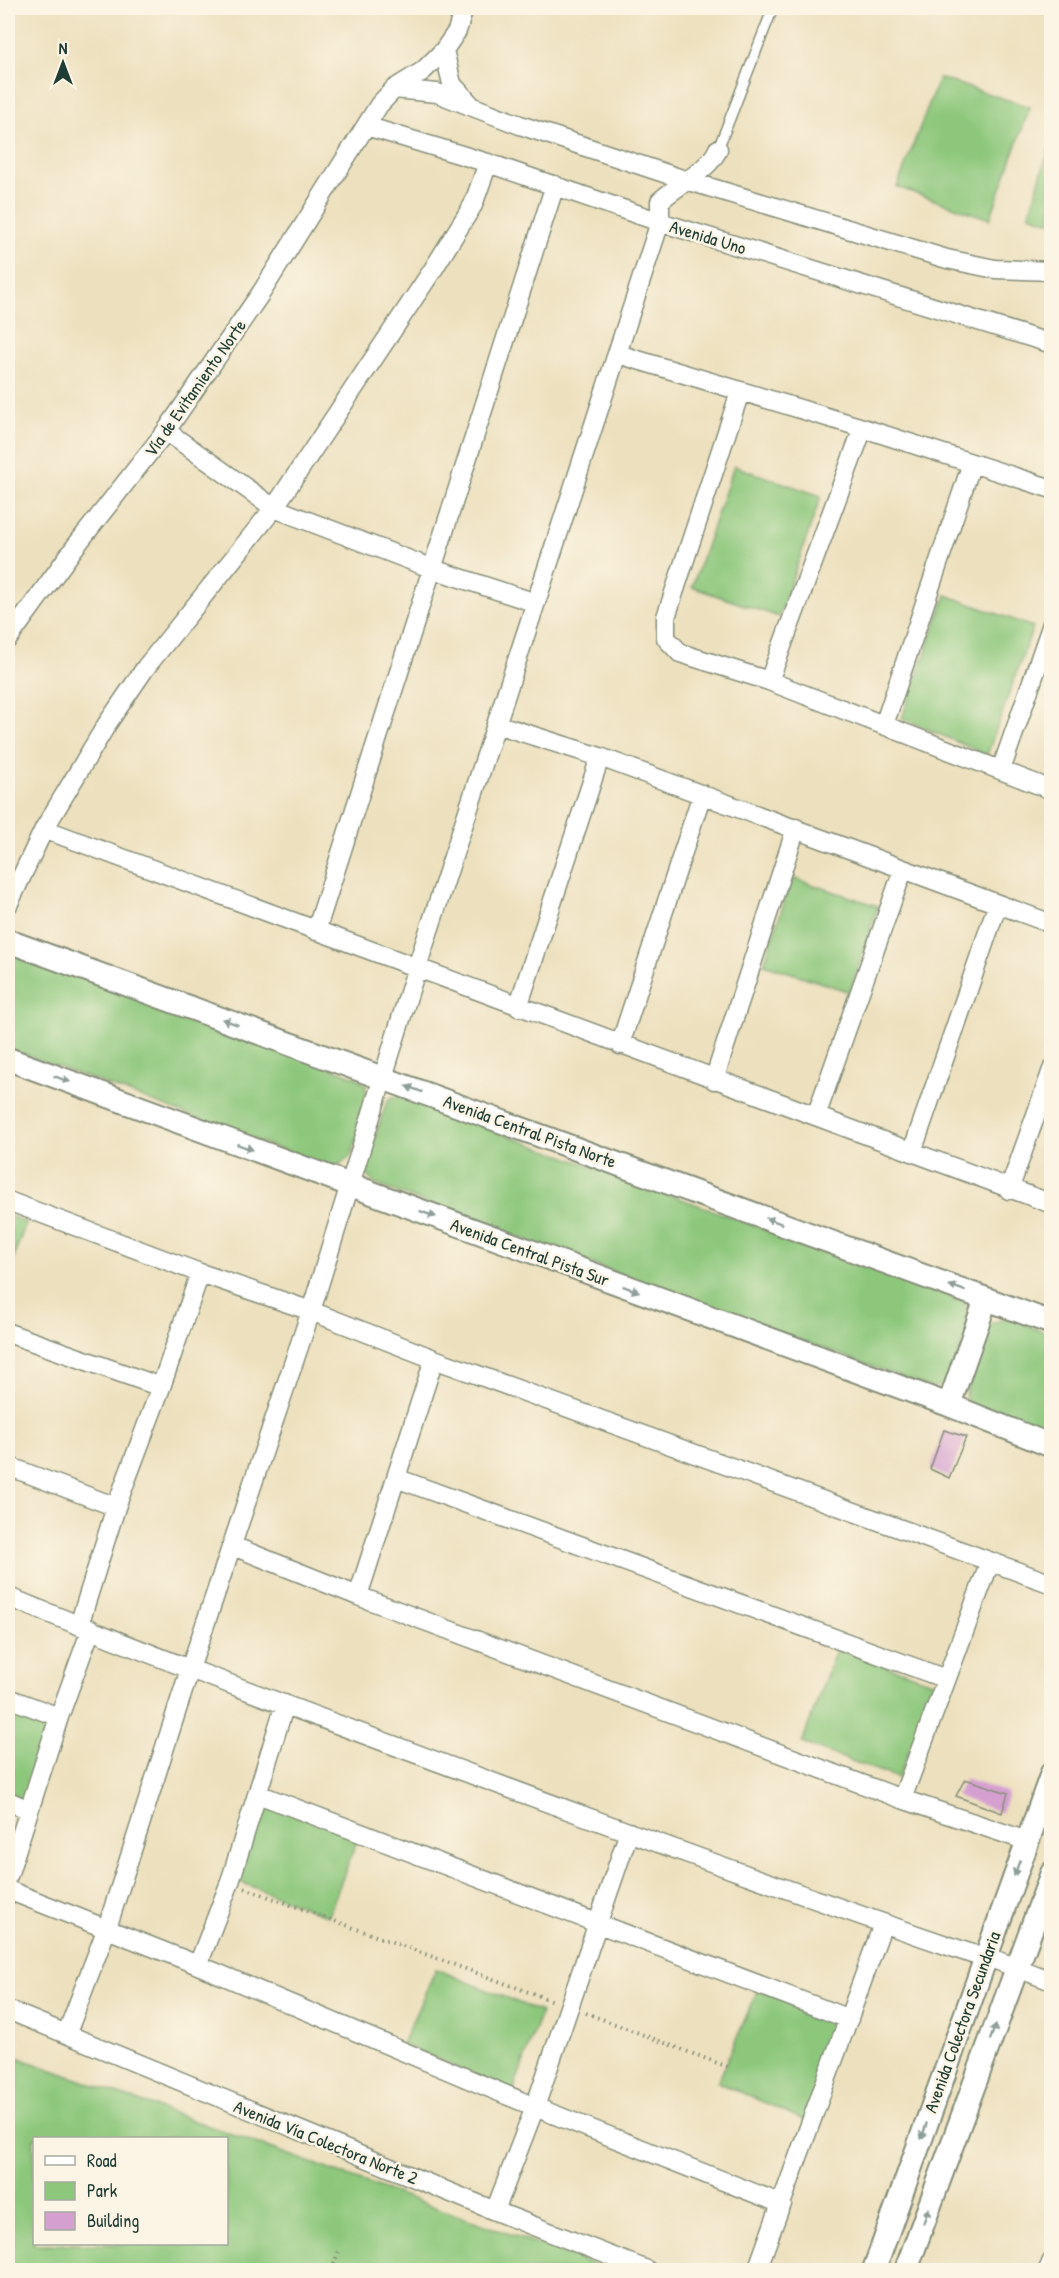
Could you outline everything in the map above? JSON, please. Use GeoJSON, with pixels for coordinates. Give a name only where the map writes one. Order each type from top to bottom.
{"type":"FeatureCollection","features":[{"type":"Feature","properties":{"kind":"street"},"geometry":{"type":"LineString","coordinates":[[394,88],[423,71],[444,50],[457,31],[464,8]]}},
{"type":"Feature","properties":{"kind":"street"},"geometry":{"type":"LineString","coordinates":[[444,50],[452,84],[473,107]]}},
{"type":"Feature","properties":{"kind":"street"},"geometry":{"type":"LineString","coordinates":[[394,88],[437,93],[531,129],[686,180],[947,259],[995,269],[1052,271]]}},
{"type":"Feature","properties":{"kind":"street","name":"Vía de Evitamiento Norte"},"geometry":{"type":"LineString","coordinates":[[8,639],[75,547],[166,431],[261,293],[379,105],[394,88]]}},
{"type":"Feature","properties":{"kind":"street","name":"Avenida Uno"},"geometry":{"type":"LineString","coordinates":[[366,126],[488,163],[660,222],[1052,344]]}},
{"type":"Feature","properties":{"kind":"street"},"geometry":{"type":"LineString","coordinates":[[67,2033],[107,1928],[190,1669],[311,1311],[417,967],[660,222],[660,201],[704,169],[714,158],[718,149]]}},
{"type":"Feature","properties":{"kind":"street"},"geometry":{"type":"LineString","coordinates":[[8,905],[44,829],[107,724],[146,667],[274,508],[434,268],[472,205],[488,163]]}},
{"type":"Feature","properties":{"kind":"street"},"geometry":{"type":"LineString","coordinates":[[316,931],[555,185]]}},
{"type":"Feature","properties":{"kind":"street"},"geometry":{"type":"LineString","coordinates":[[618,354],[863,428],[1052,489]]}},
{"type":"Feature","properties":{"kind":"street"},"geometry":{"type":"LineString","coordinates":[[740,392],[666,617],[666,638],[680,653],[769,681],[1052,790]]}},
{"type":"Feature","properties":{"kind":"street"},"geometry":{"type":"LineString","coordinates":[[769,681],[863,428]]}},
{"type":"Feature","properties":{"kind":"street"},"geometry":{"type":"LineString","coordinates":[[166,431],[274,508],[433,569],[536,603]]}},
{"type":"Feature","properties":{"kind":"street"},"geometry":{"type":"LineString","coordinates":[[884,725],[972,463]]}},
{"type":"Feature","properties":{"kind":"street"},"geometry":{"type":"LineString","coordinates":[[1001,770],[1052,624]]}},
{"type":"Feature","properties":{"kind":"street"},"geometry":{"type":"LineString","coordinates":[[496,724],[600,757],[796,828],[998,906],[1052,924]]}},
{"type":"Feature","properties":{"kind":"street"},"geometry":{"type":"LineString","coordinates":[[518,1007],[600,757]]}},
{"type":"Feature","properties":{"kind":"street"},"geometry":{"type":"LineString","coordinates":[[620,1045],[702,794]]}},
{"type":"Feature","properties":{"kind":"street"},"geometry":{"type":"LineString","coordinates":[[714,1080],[796,828]]}},
{"type":"Feature","properties":{"kind":"street"},"geometry":{"type":"LineString","coordinates":[[44,829],[1052,1204]]}},
{"type":"Feature","properties":{"kind":"street"},"geometry":{"type":"LineString","coordinates":[[816,1116],[903,870]]}},
{"type":"Feature","properties":{"kind":"street"},"geometry":{"type":"LineString","coordinates":[[912,1152],[998,906]]}},
{"type":"Feature","properties":{"kind":"street","name":"Avenida Central Pista Norte"},"geometry":{"type":"LineString","coordinates":[[8,941],[1052,1323]]}},
{"type":"Feature","properties":{"kind":"street","name":"Avenida Central Pista Sur"},"geometry":{"type":"LineString","coordinates":[[8,1059],[949,1405],[1052,1446]]}},
{"type":"Feature","properties":{"kind":"street"},"geometry":{"type":"LineString","coordinates":[[1010,1190],[1052,1070]]}},
{"type":"Feature","properties":{"kind":"street"},"geometry":{"type":"LineString","coordinates":[[8,1201],[1052,1584]]}},
{"type":"Feature","properties":{"kind":"street"},"geometry":{"type":"LineString","coordinates":[[8,1876],[59,1717],[116,1507],[161,1387],[200,1273]]}},
{"type":"Feature","properties":{"kind":"street"},"geometry":{"type":"LineString","coordinates":[[949,1405],[986,1299]]}},
{"type":"Feature","properties":{"kind":"street"},"geometry":{"type":"LineString","coordinates":[[8,1333],[161,1387]]}},
{"type":"Feature","properties":{"kind":"street"},"geometry":{"type":"LineString","coordinates":[[358,1596],[434,1359]]}},
{"type":"Feature","properties":{"kind":"street"},"geometry":{"type":"LineString","coordinates":[[8,1466],[116,1507]]}},
{"type":"Feature","properties":{"kind":"street"},"geometry":{"type":"LineString","coordinates":[[396,1478],[946,1679]]}},
{"type":"Feature","properties":{"kind":"street"},"geometry":{"type":"LineString","coordinates":[[233,1546],[358,1596],[902,1800],[1027,1841]]}},
{"type":"Feature","properties":{"kind":"street"},"geometry":{"type":"LineString","coordinates":[[902,1800],[990,1562]]}},
{"type":"Feature","properties":{"kind":"street"},"geometry":{"type":"LineString","coordinates":[[8,1597],[190,1669],[629,1832],[884,1924],[972,1954],[985,1956],[1052,1981]]}},
{"type":"Feature","properties":{"kind":"street"},"geometry":{"type":"LineString","coordinates":[[8,1698],[59,1717]]}},
{"type":"Feature","properties":{"kind":"street"},"geometry":{"type":"LineString","coordinates":[[198,1965],[230,1882],[285,1704]]}},
{"type":"Feature","properties":{"kind":"street","name":"Avenida Colectora Secundaria"},"geometry":{"type":"LineString","coordinates":[[874,2271],[1052,1773]]}},
{"type":"Feature","properties":{"kind":"street"},"geometry":{"type":"LineString","coordinates":[[258,1794],[849,2019]]}},
{"type":"Feature","properties":{"kind":"street"},"geometry":{"type":"LineString","coordinates":[[8,1801],[29,1810]]}},
{"type":"Feature","properties":{"kind":"street"},"geometry":{"type":"LineString","coordinates":[[495,2211],[535,2107],[629,1832]]}},
{"type":"Feature","properties":{"kind":"street","name":"Avenida Colectora Secundaria"},"geometry":{"type":"LineString","coordinates":[[906,2271],[1052,1873]]}},
{"type":"Feature","properties":{"kind":"street"},"geometry":{"type":"LineString","coordinates":[[8,1890],[198,1965],[535,2107],[782,2204]]}},
{"type":"Feature","properties":{"kind":"street"},"geometry":{"type":"LineString","coordinates":[[757,2271],[884,1924]]}},
{"type":"Feature","properties":{"kind":"street","name":"Avenida Vía Colectora Norte 2"},"geometry":{"type":"LineString","coordinates":[[8,2010],[646,2271]]}},
{"type":"Feature","properties":{"kind":"street"},"geometry":{"type":"LineString","coordinates":[[1048,2271],[1052,2261]]}},
{"type":"Feature","properties":{"kind":"lane"},"geometry":{"type":"LineString","coordinates":[[718,149],[773,8]]}},
{"type":"Feature","properties":{"kind":"path"},"geometry":{"type":"LineString","coordinates":[[230,1882],[728,2067]]}},
{"type":"Feature","properties":{"kind":"path"},"geometry":{"type":"LineString","coordinates":[[332,2271],[339,2249]]}},
{"type":"Feature","properties":{"kind":"green space"},"geometry":{"type":"Polygon","coordinates":[[[939,78],[1030,107],[990,219],[897,187],[939,78]]]}},
{"type":"Feature","properties":{"kind":"green space"},"geometry":{"type":"Polygon","coordinates":[[[1051,142],[1051,222],[1029,215],[1051,142]]]}},
{"type":"Feature","properties":{"kind":"green space"},"geometry":{"type":"Polygon","coordinates":[[[734,466],[821,496],[779,617],[692,587],[734,466]]]}},
{"type":"Feature","properties":{"kind":"green space"},"geometry":{"type":"Polygon","coordinates":[[[946,595],[1033,627],[987,755],[902,718],[946,595]]]}},
{"type":"Feature","properties":{"kind":"green space"},"geometry":{"type":"Polygon","coordinates":[[[792,878],[878,906],[850,992],[764,964],[792,878]]]}},
{"type":"Feature","properties":{"kind":"green space"},"geometry":{"type":"Polygon","coordinates":[[[8,949],[358,1078],[366,1085],[366,1091],[358,1134],[349,1158],[328,1167],[8,1048],[8,949]]]}},
{"type":"Feature","properties":{"kind":"green space"},"geometry":{"type":"Polygon","coordinates":[[[398,1096],[963,1301],[970,1310],[971,1320],[949,1378],[942,1385],[931,1388],[374,1184],[368,1175],[366,1166],[386,1104],[390,1098],[398,1096]]]}},
{"type":"Feature","properties":{"kind":"green space"},"geometry":{"type":"Polygon","coordinates":[[[8,1215],[26,1223],[8,1273],[8,1215]]]}},
{"type":"Feature","properties":{"kind":"green space"},"geometry":{"type":"Polygon","coordinates":[[[1008,1317],[1051,1335],[1051,1435],[971,1405],[965,1396],[988,1325],[1008,1317]]]}},
{"type":"Feature","properties":{"kind":"green space"},"geometry":{"type":"Polygon","coordinates":[[[836,1649],[936,1683],[898,1778],[802,1743],[836,1649]]]}},
{"type":"Feature","properties":{"kind":"green space"},"geometry":{"type":"Polygon","coordinates":[[[8,1709],[56,1726],[23,1812],[8,1806],[8,1709]]]}},
{"type":"Feature","properties":{"kind":"green space"},"geometry":{"type":"Polygon","coordinates":[[[262,1802],[358,1838],[328,1916],[235,1880],[262,1802]]]}},
{"type":"Feature","properties":{"kind":"green space"},"geometry":{"type":"Polygon","coordinates":[[[436,1969],[541,2012],[513,2092],[402,2044],[436,1969]]]}},
{"type":"Feature","properties":{"kind":"green space"},"geometry":{"type":"Polygon","coordinates":[[[758,1989],[842,2021],[806,2121],[718,2082],[758,1989]]]}},
{"type":"Feature","properties":{"kind":"green space"},"geometry":{"type":"Polygon","coordinates":[[[8,2054],[610,2270],[8,2270],[8,2054]]]}},
{"type":"Feature","properties":{"kind":"building"},"geometry":{"type":"Polygon","coordinates":[[[944,1430],[966,1437],[949,1478],[930,1469],[944,1430]]]}},
{"type":"Feature","properties":{"kind":"building"},"geometry":{"type":"Polygon","coordinates":[[[965,1779],[1008,1793],[1002,1813],[956,1796],[965,1779]]]}}]}
